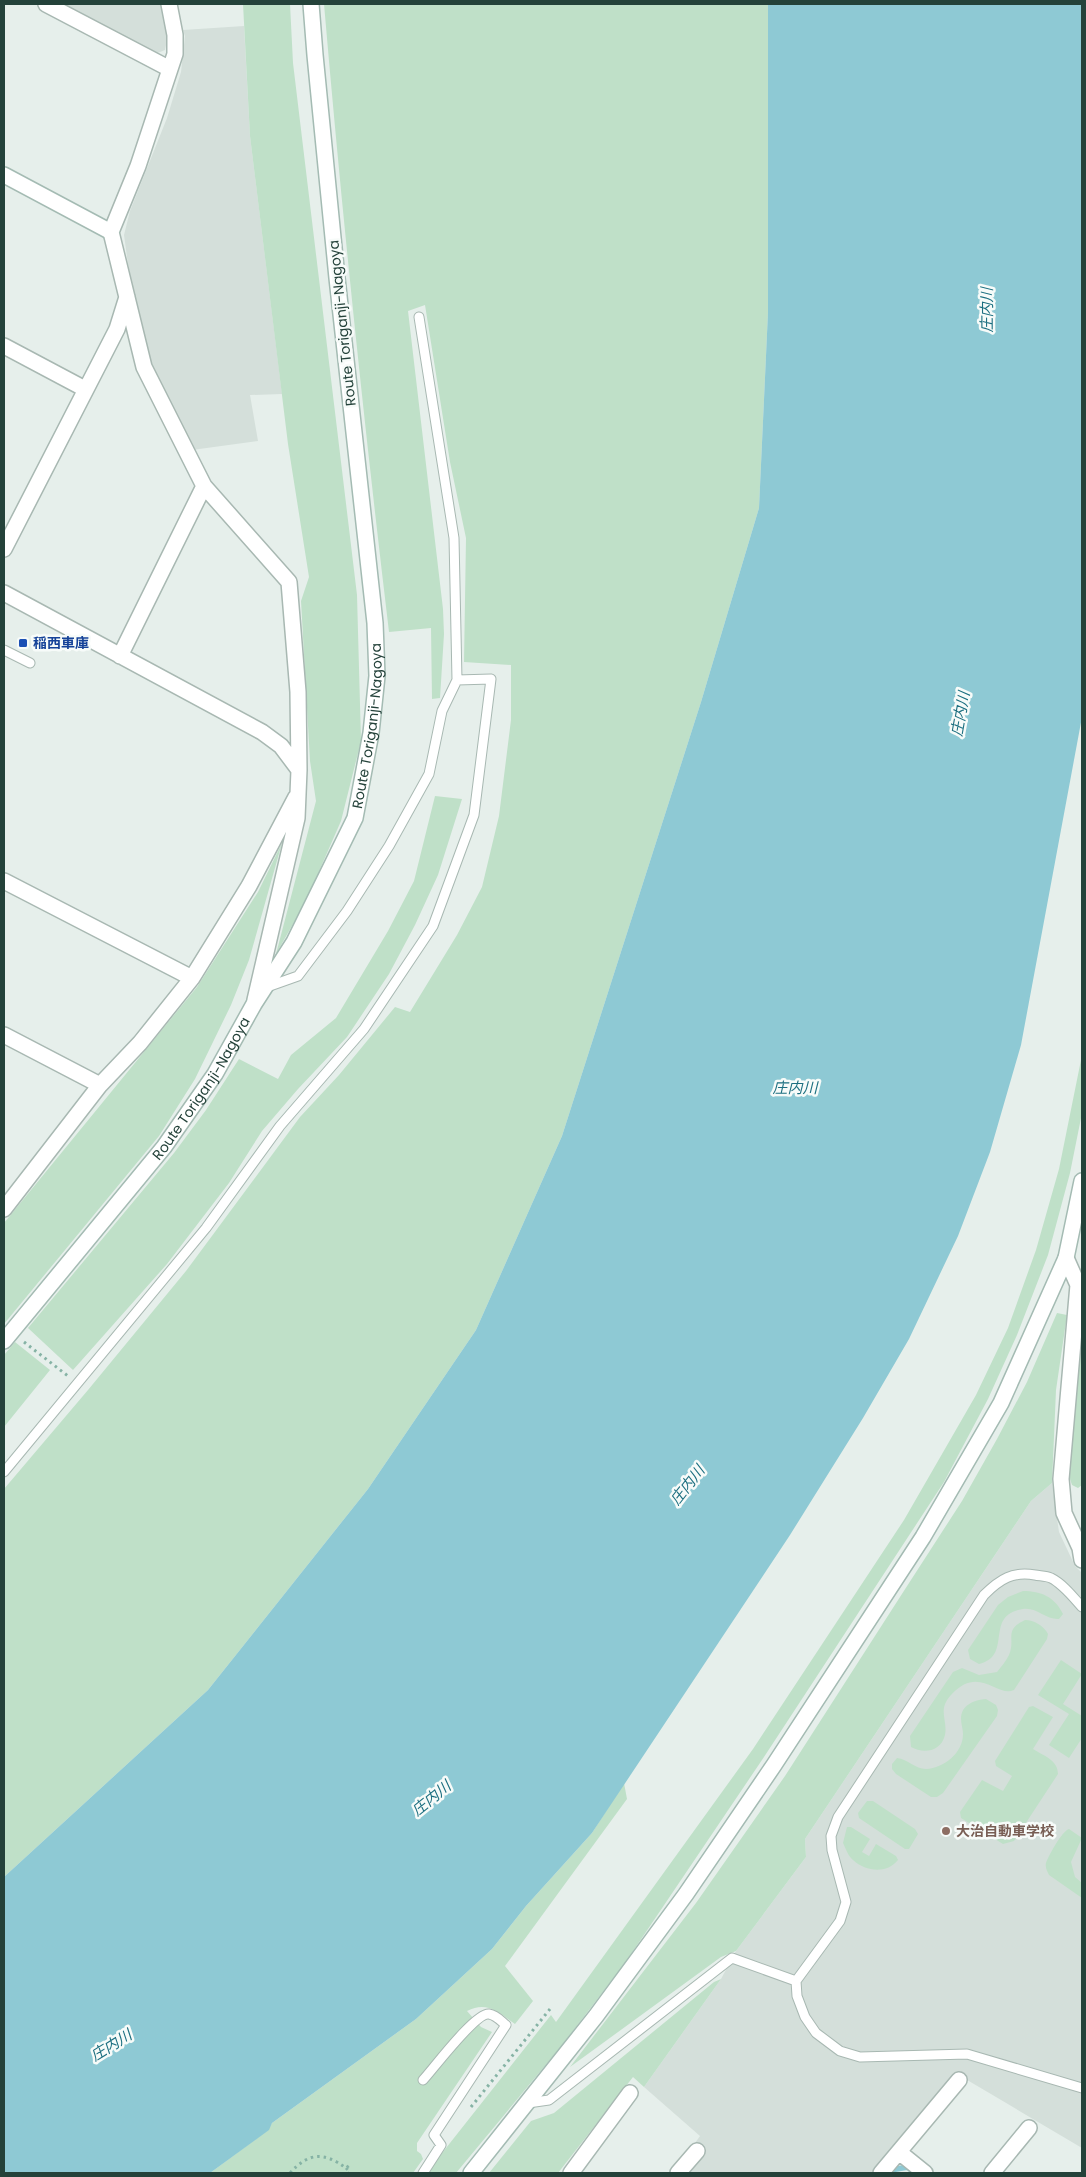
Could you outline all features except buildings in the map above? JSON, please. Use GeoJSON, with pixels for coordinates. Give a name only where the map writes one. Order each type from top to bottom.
{"type":"FeatureCollection","features":[{"type":"Feature","properties":{"kind":"street"},"geometry":{"type":"LineString","coordinates":[[46,4],[170,69]]}},
{"type":"Feature","properties":{"kind":"street"},"geometry":{"type":"LineString","coordinates":[[169,4],[175,36],[175,54],[138,166],[111,232],[144,367],[204,486],[288,582],[298,692],[299,770],[297,818],[254,1004]]}},
{"type":"Feature","properties":{"kind":"street","name":"Route Toriganji-Nagoya"},"geometry":{"type":"LineString","coordinates":[[8,1336],[164,1147],[215,1074],[254,1004],[294,942],[355,818],[371,733],[377,676],[375,623],[334,249],[314,55],[311,4]]}},
{"type":"Feature","properties":{"kind":"street"},"geometry":{"type":"LineString","coordinates":[[4,175],[111,232]]}},
{"type":"Feature","properties":{"kind":"street"},"geometry":{"type":"LineString","coordinates":[[4,549],[117,329],[127,296]]}},
{"type":"Feature","properties":{"kind":"street"},"geometry":{"type":"LineString","coordinates":[[4,346],[85,389]]}},
{"type":"Feature","properties":{"kind":"street"},"geometry":{"type":"LineString","coordinates":[[120,656],[204,486]]}},
{"type":"Feature","properties":{"kind":"street"},"geometry":{"type":"LineString","coordinates":[[4,593],[262,732],[281,746],[299,770]]}},
{"type":"Feature","properties":{"kind":"street"},"geometry":{"type":"LineString","coordinates":[[6,1203],[100,1085],[140,1043],[192,978],[249,886],[297,796]]}},
{"type":"Feature","properties":{"kind":"street"},"geometry":{"type":"LineString","coordinates":[[4,882],[192,978]]}},
{"type":"Feature","properties":{"kind":"street"},"geometry":{"type":"LineString","coordinates":[[4,1035],[100,1085]]}},
{"type":"Feature","properties":{"kind":"street"},"geometry":{"type":"LineString","coordinates":[[471,2173],[596,2016],[686,1894],[774,1765],[923,1537],[1001,1403],[1066,1258],[1082,1181]]}},
{"type":"Feature","properties":{"kind":"street"},"geometry":{"type":"LineString","coordinates":[[1066,1258],[1078,1285],[1061,1480],[1064,1513],[1082,1550]]}},
{"type":"Feature","properties":{"kind":"street"},"geometry":{"type":"LineString","coordinates":[[881,2173],[959,2080]]}},
{"type":"Feature","properties":{"kind":"street"},"geometry":{"type":"LineString","coordinates":[[571,2173],[630,2093]]}},
{"type":"Feature","properties":{"kind":"street"},"geometry":{"type":"LineString","coordinates":[[992,2173],[1029,2128]]}},
{"type":"Feature","properties":{"kind":"street"},"geometry":{"type":"LineString","coordinates":[[678,2173],[697,2150]]}},
{"type":"Feature","properties":{"kind":"street"},"geometry":{"type":"LineString","coordinates":[[899,2152],[925,2173]]}},
{"type":"Feature","properties":{"kind":"lane"},"geometry":{"type":"LineString","coordinates":[[264,988],[298,976],[346,911],[389,846],[429,774],[442,711],[457,680],[454,538],[419,317]]}},
{"type":"Feature","properties":{"kind":"lane"},"geometry":{"type":"LineString","coordinates":[[4,650],[30,663]]}},
{"type":"Feature","properties":{"kind":"lane"},"geometry":{"type":"LineString","coordinates":[[4,1472],[206,1228],[280,1126],[364,1029],[433,926],[474,815],[491,680],[457,680]]}},
{"type":"Feature","properties":{"kind":"lane"},"geometry":{"type":"LineString","coordinates":[[1082,1607],[1065,1589],[1050,1578],[1031,1574],[1013,1574],[998,1582],[984,1595],[838,1817],[831,1836],[832,1850],[846,1902],[840,1921],[796,1981],[797,1996],[805,2017],[816,2033],[840,2051],[860,2057],[967,2054],[1082,2088]]}},
{"type":"Feature","properties":{"kind":"lane"},"geometry":{"type":"LineString","coordinates":[[528,2103],[549,2100],[732,1958],[796,1981]]}},
{"type":"Feature","properties":{"kind":"lane"},"geometry":{"type":"LineString","coordinates":[[423,2173],[441,2145],[434,2135],[506,2025],[494,2016],[482,2014],[472,2023],[424,2080]]}},
{"type":"Feature","properties":{"kind":"path"},"geometry":{"type":"LineString","coordinates":[[8,1336],[56,1366]]}},
{"type":"Feature","properties":{"kind":"path"},"geometry":{"type":"LineString","coordinates":[[465,2114],[550,2009]]}},
{"type":"Feature","properties":{"kind":"path"},"geometry":{"type":"LineString","coordinates":[[290,2173],[304,2160],[319,2156],[329,2157],[346,2168],[350,2172],[348,2173]]}},
{"type":"Feature","properties":{"kind":"path"},"geometry":{"type":"LineString","coordinates":[[346,2168],[351,2164]]}},
{"type":"Feature","properties":{"kind":"shaded area"},"geometry":{"type":"Polygon","coordinates":[[[61,4],[162,4],[168,35],[165,50],[155,54],[61,4]]]}},
{"type":"Feature","properties":{"kind":"shaded area"},"geometry":{"type":"Polygon","coordinates":[[[244,26],[250,136],[282,394],[250,395],[258,441],[192,450],[149,362],[128,264],[124,235],[130,211],[167,118],[181,72],[185,36],[183,30],[244,26]]]}},
{"type":"Feature","properties":{"kind":"shaded area","name":"大治自動車学校"},"geometry":{"type":"Polygon","coordinates":[[[1052,1483],[1059,1532],[1075,1566],[1082,1573],[1082,2148],[957,2074],[872,2173],[686,2173],[704,2152],[695,2143],[700,2136],[644,2087],[721,1979],[736,1951],[806,1857],[805,1839],[1031,1501],[1052,1483]]]}},
{"type":"Feature","properties":{"kind":"green space"},"geometry":{"type":"Polygon","coordinates":[[[243,4],[290,4],[293,63],[357,595],[361,741],[341,821],[306,901],[276,954],[316,801],[310,761],[301,601],[309,577],[288,444],[250,136],[243,4]]]}},
{"type":"Feature","properties":{"kind":"green space"},"geometry":{"type":"Polygon","coordinates":[[[324,4],[768,4],[768,312],[759,508],[701,702],[562,1136],[476,1330],[368,1489],[208,1690],[4,1877],[4,1489],[186,1271],[300,1117],[339,1075],[395,1007],[410,1012],[457,935],[482,887],[499,816],[511,720],[511,665],[464,662],[466,538],[450,462],[425,305],[408,311],[443,609],[444,634],[440,698],[432,699],[431,628],[389,632],[354,318],[324,4]]]}},
{"type":"Feature","properties":{"kind":"green space"},"geometry":{"type":"Polygon","coordinates":[[[435,796],[462,799],[438,875],[415,925],[389,974],[347,1037],[262,1131],[229,1183],[167,1264],[73,1370],[28,1328],[174,1153],[206,1110],[239,1059],[278,1079],[291,1055],[336,1018],[388,931],[414,881],[435,796]]]}},
{"type":"Feature","properties":{"kind":"green space"},"geometry":{"type":"Polygon","coordinates":[[[282,843],[249,960],[231,1005],[195,1079],[159,1136],[4,1324],[4,1223],[197,987],[258,892],[282,843]]]}},
{"type":"Feature","properties":{"kind":"green space"},"geometry":{"type":"Polygon","coordinates":[[[1082,1055],[1082,1113],[1070,1173],[1048,1255],[1017,1335],[988,1399],[944,1482],[764,1757],[625,1963],[563,2044],[456,2173],[428,2173],[551,2015],[556,2022],[753,1749],[904,1520],[976,1395],[1008,1328],[1036,1250],[1059,1169],[1082,1055]]]}},
{"type":"Feature","properties":{"kind":"green space"},"geometry":{"type":"Polygon","coordinates":[[[1057,1313],[1067,1315],[1056,1390],[1052,1483],[1031,1501],[805,1839],[806,1857],[736,1951],[721,1957],[570,2067],[696,1903],[785,1776],[962,1501],[1027,1382],[1057,1313]]]}},
{"type":"Feature","properties":{"kind":"green space"},"geometry":{"type":"Polygon","coordinates":[[[1082,1331],[1082,1485],[1078,1488],[1072,1485],[1069,1476],[1082,1331]]]}},
{"type":"Feature","properties":{"kind":"green space"},"geometry":{"type":"Polygon","coordinates":[[[15,1342],[50,1370],[4,1427],[4,1355],[15,1342]]]}},
{"type":"Feature","properties":{"kind":"green space"},"geometry":{"type":"Polygon","coordinates":[[[1023,1591],[1036,1592],[1047,1596],[1056,1603],[1063,1614],[1059,1619],[1054,1619],[1028,1609],[1011,1613],[1004,1619],[998,1645],[995,1653],[989,1660],[979,1664],[970,1659],[968,1650],[998,1605],[1008,1597],[1023,1591]]]}},
{"type":"Feature","properties":{"kind":"green space"},"geometry":{"type":"Polygon","coordinates":[[[1025,1620],[1038,1624],[1048,1634],[1047,1639],[1014,1690],[1001,1690],[979,1682],[970,1682],[961,1686],[951,1695],[945,1705],[946,1730],[940,1745],[926,1751],[911,1747],[910,1736],[953,1672],[962,1668],[979,1675],[997,1672],[1009,1655],[1011,1635],[1014,1627],[1025,1620]]]}},
{"type":"Feature","properties":{"kind":"green space"},"geometry":{"type":"Polygon","coordinates":[[[1061,1660],[1082,1674],[1063,1704],[1082,1716],[1082,1738],[1069,1758],[1049,1745],[1069,1714],[1038,1695],[1061,1660]]]}},
{"type":"Feature","properties":{"kind":"green space"},"geometry":{"type":"Polygon","coordinates":[[[986,1699],[996,1705],[998,1710],[997,1716],[943,1793],[937,1797],[931,1797],[896,1774],[892,1769],[892,1764],[897,1758],[922,1769],[933,1768],[946,1762],[956,1753],[962,1741],[961,1719],[963,1710],[973,1702],[986,1699]]]}},
{"type":"Feature","properties":{"kind":"green space"},"geometry":{"type":"Polygon","coordinates":[[[1033,1706],[1053,1717],[1033,1749],[1046,1756],[1056,1765],[1058,1774],[1014,1841],[1003,1844],[961,1818],[960,1812],[982,1780],[1003,1791],[1012,1776],[996,1766],[995,1761],[1029,1707],[1033,1706]]]}},
{"type":"Feature","properties":{"kind":"green space"},"geometry":{"type":"Polygon","coordinates":[[[624,1783],[627,1799],[505,1966],[533,2001],[515,2024],[492,2009],[481,2007],[467,2011],[481,2027],[492,2032],[417,2143],[417,2151],[423,2159],[413,2173],[210,2173],[268,2130],[272,2123],[416,2019],[492,1949],[526,1906],[592,1833],[624,1783]]]}},
{"type":"Feature","properties":{"kind":"green space"},"geometry":{"type":"Polygon","coordinates":[[[867,1801],[873,1801],[915,1829],[918,1834],[909,1849],[905,1849],[859,1818],[858,1813],[867,1801]]]}},
{"type":"Feature","properties":{"kind":"green space"},"geometry":{"type":"Polygon","coordinates":[[[847,1827],[851,1827],[870,1839],[862,1852],[869,1856],[876,1844],[896,1856],[898,1860],[888,1868],[876,1870],[858,1864],[850,1856],[843,1843],[847,1827]]]}},
{"type":"Feature","properties":{"kind":"green space"},"geometry":{"type":"Polygon","coordinates":[[[1069,1829],[1082,1838],[1071,1862],[1075,1877],[1082,1883],[1082,1898],[1049,1875],[1046,1868],[1046,1863],[1056,1844],[1069,1829]]]}},
{"type":"Feature","properties":{"kind":"green space"},"geometry":{"type":"Polygon","coordinates":[[[721,1979],[644,2087],[633,2077],[558,2173],[489,2173],[531,2121],[554,2113],[714,1982],[721,1979]]]}},
{"type":"Feature","properties":{"kind":"water","name":"庄内川"},"geometry":{"type":"Polygon","coordinates":[[[768,4],[1082,4],[1082,717],[1021,1045],[990,1152],[958,1236],[909,1339],[863,1418],[790,1535],[592,1833],[526,1906],[492,1949],[416,2019],[272,2123],[269,2130],[210,2173],[4,2173],[4,1877],[208,1690],[368,1489],[476,1330],[562,1136],[701,702],[759,508],[768,312],[768,4]]]}},
{"type":"Feature","properties":{"kind":"waterway"},"geometry":{"type":"LineString","coordinates":[[888,2173],[891,2170],[908,2167],[911,2170]]}},
{"type":"Feature","properties":{"kind":"place","name":"稲西車庫"},"geometry":{"type":"Point","coordinates":[23,643]}},
{"type":"Feature","properties":{"kind":"place","name":"大治自動車学校"},"geometry":{"type":"Point","coordinates":[946,1831]}}]}
